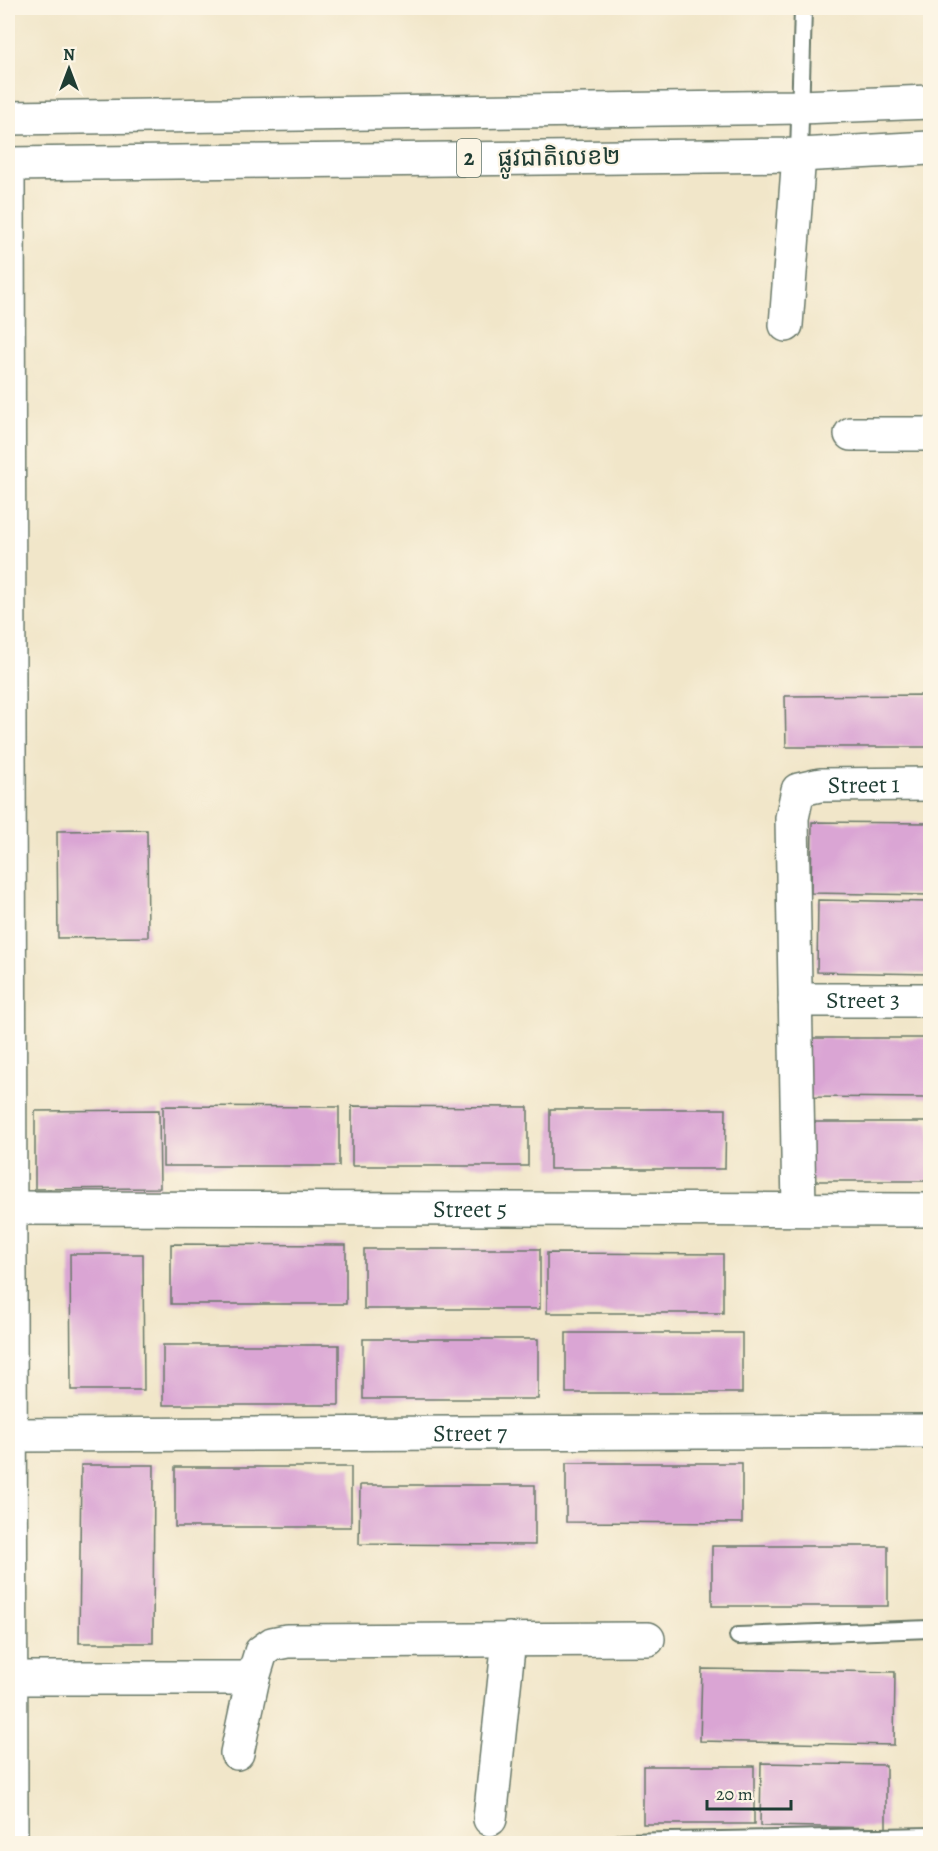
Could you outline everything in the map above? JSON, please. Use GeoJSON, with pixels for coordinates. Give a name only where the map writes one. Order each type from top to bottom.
{"type":"FeatureCollection","features":[{"type":"Feature","properties":{"kind":"main road","name":"ផ្លូវជាតិលេខ២"},"geometry":{"type":"LineString","coordinates":[[8,118],[800,107],[930,102]]}},
{"type":"Feature","properties":{"kind":"main road","name":"ផ្លូវជាតិលេខ២"},"geometry":{"type":"LineString","coordinates":[[8,164],[799,155],[930,148]]}},
{"type":"Feature","properties":{"kind":"main road"},"geometry":{"type":"LineString","coordinates":[[786,325],[799,155]]}},
{"type":"Feature","properties":{"kind":"main road"},"geometry":{"type":"LineString","coordinates":[[8,164],[11,1844]]}},
{"type":"Feature","properties":{"kind":"main road"},"geometry":{"type":"LineString","coordinates":[[851,434],[930,434]]}},
{"type":"Feature","properties":{"kind":"main road","name":"Street 1"},"geometry":{"type":"LineString","coordinates":[[795,1000],[792,818],[798,790],[820,785],[930,784]]}},
{"type":"Feature","properties":{"kind":"main road"},"geometry":{"type":"LineString","coordinates":[[795,1000],[799,1209]]}},
{"type":"Feature","properties":{"kind":"main road","name":"Street 3"},"geometry":{"type":"LineString","coordinates":[[795,1000],[930,1000]]}},
{"type":"Feature","properties":{"kind":"main road","name":"Street 5"},"geometry":{"type":"LineString","coordinates":[[10,1208],[930,1209]]}},
{"type":"Feature","properties":{"kind":"main road","name":"Street 7"},"geometry":{"type":"LineString","coordinates":[[10,1435],[930,1431]]}},
{"type":"Feature","properties":{"kind":"main road"},"geometry":{"type":"LineString","coordinates":[[490,1819],[509,1639]]}},
{"type":"Feature","properties":{"kind":"main road"},"geometry":{"type":"LineString","coordinates":[[237,1753],[261,1652],[272,1644],[287,1641],[648,1639]]}},
{"type":"Feature","properties":{"kind":"main road"},"geometry":{"type":"LineString","coordinates":[[9,1678],[253,1678]]}},
{"type":"Feature","properties":{"kind":"lane"},"geometry":{"type":"LineString","coordinates":[[799,155],[803,8]]}},
{"type":"Feature","properties":{"kind":"lane"},"geometry":{"type":"LineString","coordinates":[[738,1636],[930,1629]]}},
{"type":"Feature","properties":{"kind":"lane"},"geometry":{"type":"LineString","coordinates":[[621,1842],[930,1836]]}},
{"type":"Feature","properties":{"kind":"building"},"geometry":{"type":"Polygon","coordinates":[[[930,695],[930,747],[786,747],[785,696],[930,695]]]}},
{"type":"Feature","properties":{"kind":"building"},"geometry":{"type":"Polygon","coordinates":[[[812,822],[930,823],[930,895],[811,893],[812,822]]]}},
{"type":"Feature","properties":{"kind":"building"},"geometry":{"type":"Polygon","coordinates":[[[147,830],[148,937],[58,938],[57,831],[147,830]]]}},
{"type":"Feature","properties":{"kind":"building"},"geometry":{"type":"Polygon","coordinates":[[[818,900],[930,902],[930,974],[817,972],[818,900]]]}},
{"type":"Feature","properties":{"kind":"building"},"geometry":{"type":"Polygon","coordinates":[[[804,1038],[930,1038],[930,1098],[804,1097],[804,1038]]]}},
{"type":"Feature","properties":{"kind":"building"},"geometry":{"type":"Polygon","coordinates":[[[163,1106],[339,1107],[339,1166],[163,1166],[163,1106]]]}},
{"type":"Feature","properties":{"kind":"building"},"geometry":{"type":"Polygon","coordinates":[[[352,1106],[528,1107],[528,1166],[352,1166],[352,1106]]]}},
{"type":"Feature","properties":{"kind":"building"},"geometry":{"type":"Polygon","coordinates":[[[550,1109],[726,1109],[725,1169],[550,1169],[550,1109]]]}},
{"type":"Feature","properties":{"kind":"building"},"geometry":{"type":"Polygon","coordinates":[[[159,1110],[160,1188],[35,1189],[35,1111],[159,1110]]]}},
{"type":"Feature","properties":{"kind":"building"},"geometry":{"type":"Polygon","coordinates":[[[806,1122],[930,1122],[930,1181],[806,1181],[806,1122]]]}},
{"type":"Feature","properties":{"kind":"building"},"geometry":{"type":"Polygon","coordinates":[[[171,1244],[346,1245],[346,1304],[171,1304],[171,1244]]]}},
{"type":"Feature","properties":{"kind":"building"},"geometry":{"type":"Polygon","coordinates":[[[364,1249],[540,1249],[540,1309],[364,1309],[364,1249]]]}},
{"type":"Feature","properties":{"kind":"building"},"geometry":{"type":"Polygon","coordinates":[[[547,1253],[723,1254],[723,1313],[547,1313],[547,1253]]]}},
{"type":"Feature","properties":{"kind":"building"},"geometry":{"type":"Polygon","coordinates":[[[70,1254],[143,1254],[144,1390],[71,1390],[70,1254]]]}},
{"type":"Feature","properties":{"kind":"building"},"geometry":{"type":"Polygon","coordinates":[[[566,1333],[742,1333],[742,1393],[566,1393],[566,1333]]]}},
{"type":"Feature","properties":{"kind":"building"},"geometry":{"type":"Polygon","coordinates":[[[363,1339],[538,1339],[538,1399],[363,1399],[363,1339]]]}},
{"type":"Feature","properties":{"kind":"building"},"geometry":{"type":"Polygon","coordinates":[[[163,1345],[339,1345],[339,1405],[163,1405],[163,1345]]]}},
{"type":"Feature","properties":{"kind":"building"},"geometry":{"type":"Polygon","coordinates":[[[566,1463],[742,1463],[742,1523],[566,1522],[566,1463]]]}},
{"type":"Feature","properties":{"kind":"building"},"geometry":{"type":"Polygon","coordinates":[[[81,1465],[154,1465],[153,1643],[79,1643],[81,1465]]]}},
{"type":"Feature","properties":{"kind":"building"},"geometry":{"type":"Polygon","coordinates":[[[175,1467],[351,1467],[351,1527],[175,1527],[175,1467]]]}},
{"type":"Feature","properties":{"kind":"building"},"geometry":{"type":"Polygon","coordinates":[[[360,1485],[535,1485],[535,1545],[359,1544],[360,1485]]]}},
{"type":"Feature","properties":{"kind":"building"},"geometry":{"type":"Polygon","coordinates":[[[712,1546],[888,1546],[888,1606],[712,1606],[712,1546]]]}},
{"type":"Feature","properties":{"kind":"building"},"geometry":{"type":"Polygon","coordinates":[[[702,1669],[895,1672],[894,1745],[700,1741],[702,1669]]]}},
{"type":"Feature","properties":{"kind":"building"},"geometry":{"type":"Polygon","coordinates":[[[761,1763],[886,1765],[886,1828],[760,1826],[761,1763]]]}},
{"type":"Feature","properties":{"kind":"building"},"geometry":{"type":"Polygon","coordinates":[[[643,1766],[754,1766],[754,1824],[643,1824],[643,1766]]]}}]}
